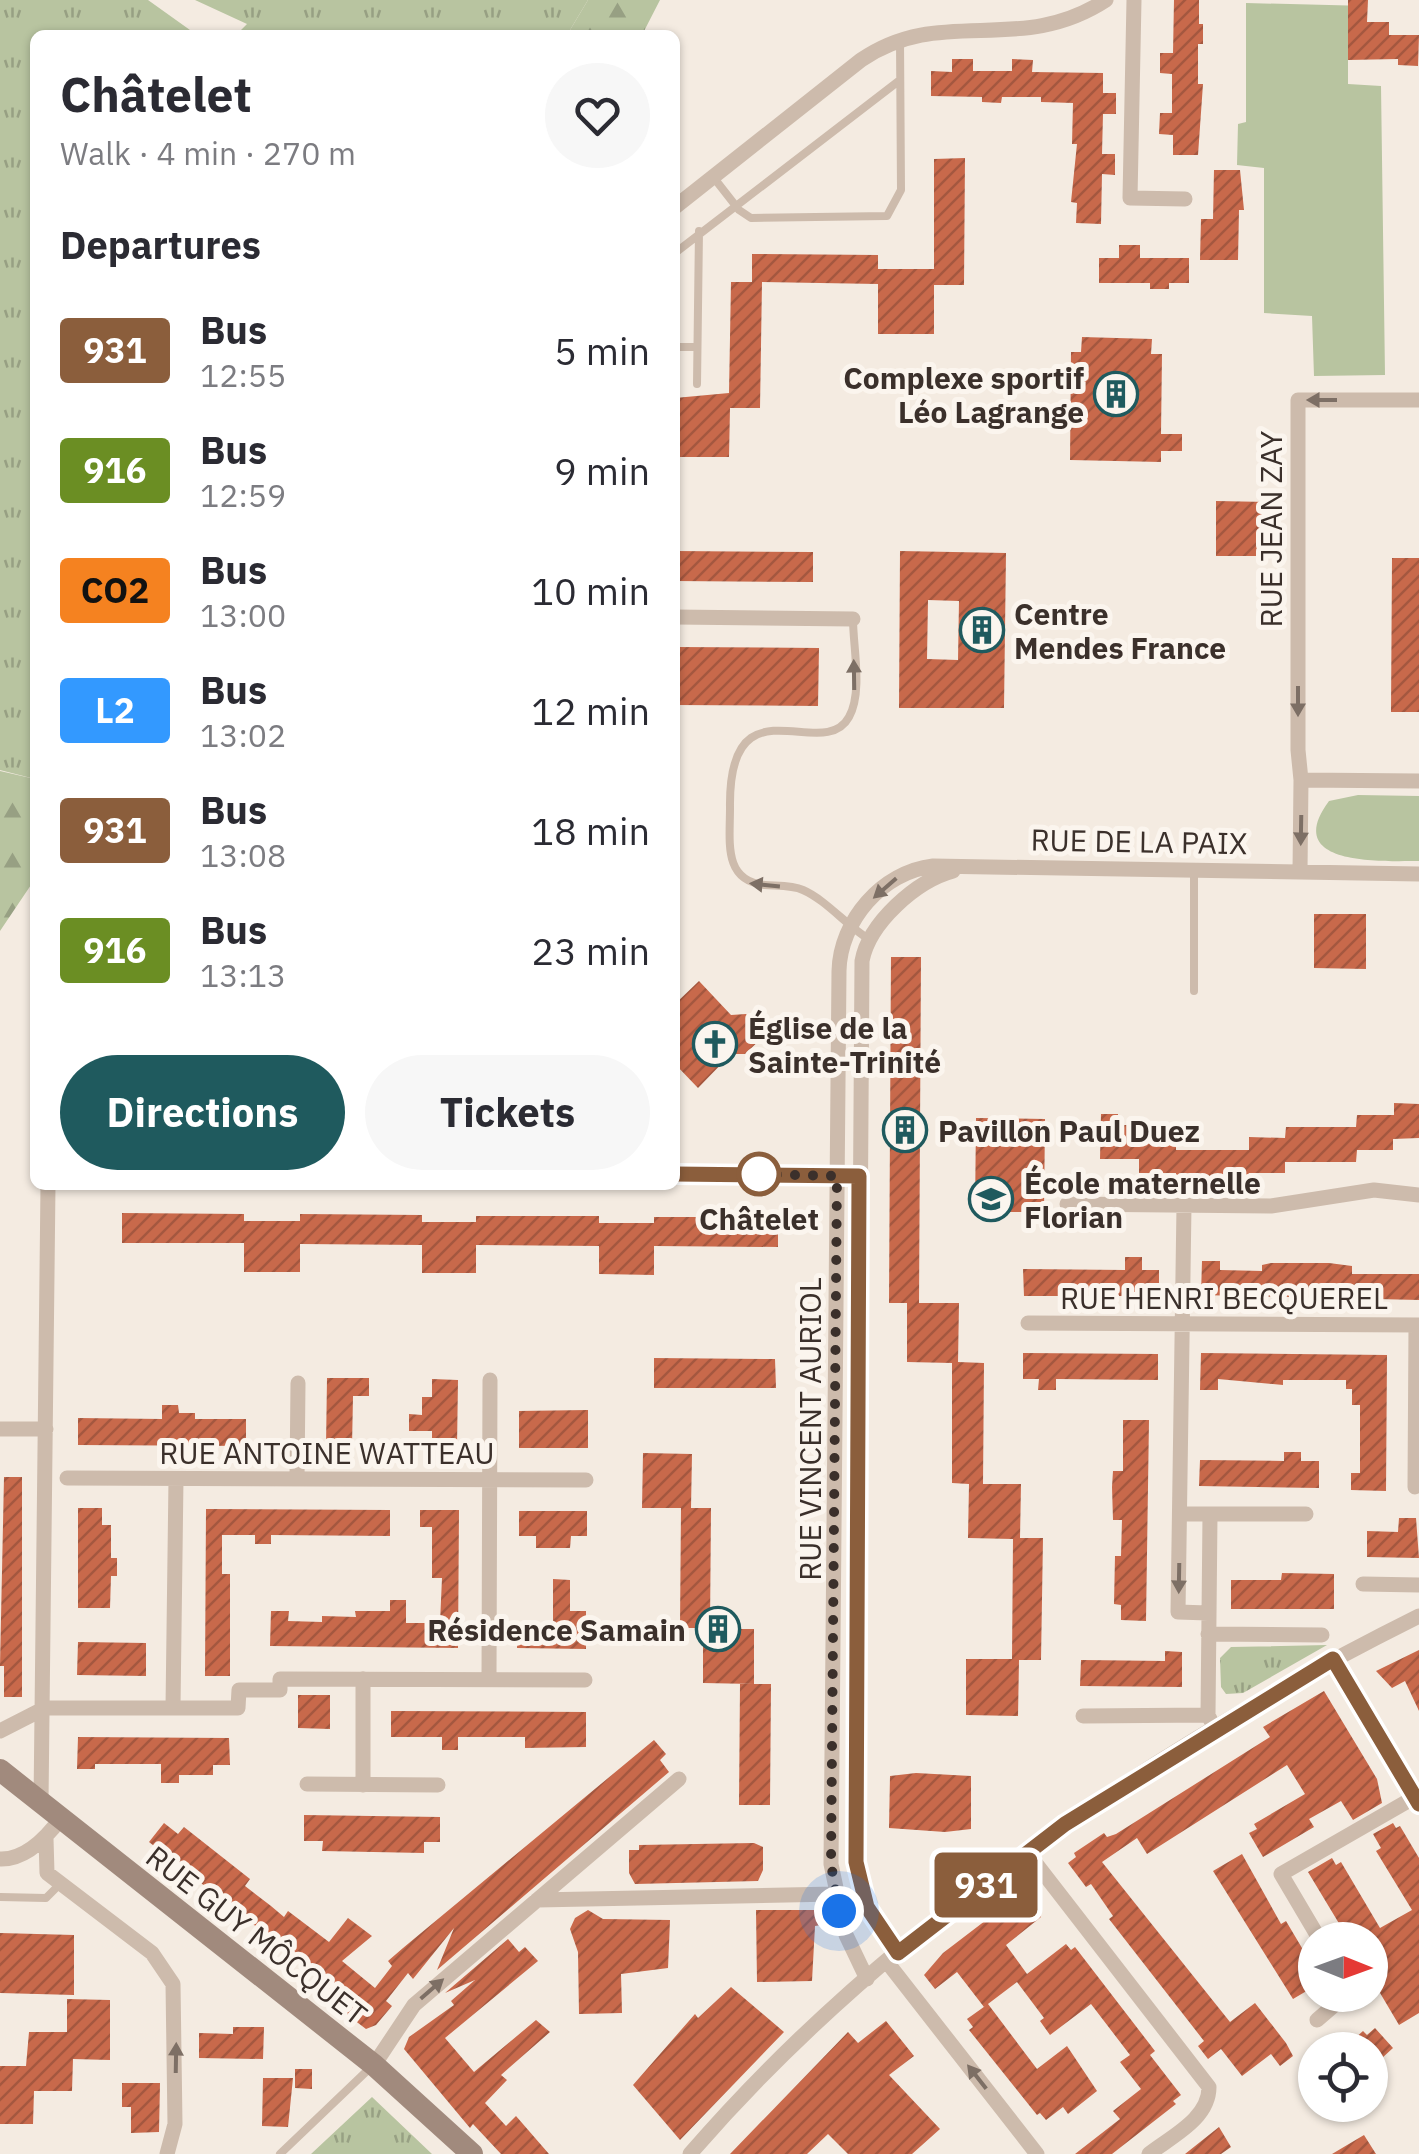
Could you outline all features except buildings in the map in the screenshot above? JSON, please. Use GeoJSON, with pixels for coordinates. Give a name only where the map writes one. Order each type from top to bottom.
{"type":"FeatureCollection","features":[{"type":"Feature","properties":{"kind":"street"},"geometry":{"type":"LineString","coordinates":[[680,203],[860,60],[900,37],[1050,26],[1106,0]]}},
{"type":"Feature","properties":{"kind":"street"},"geometry":{"type":"LineString","coordinates":[[1134,0],[1130,198],[1185,199]]}},
{"type":"Feature","properties":{"kind":"street","name":"RUE JEAN ZAY"},"geometry":{"type":"LineString","coordinates":[[1302,780],[1298,750],[1298,400],[1419,400]]}},
{"type":"Feature","properties":{"kind":"street"},"geometry":{"type":"LineString","coordinates":[[680,617],[853,619]]}},
{"type":"Feature","properties":{"kind":"street"},"geometry":{"type":"LineString","coordinates":[[1300,870],[1302,780],[1419,781]]}},
{"type":"Feature","properties":{"kind":"street","name":"RUE VINCENT AURIOL"},"geometry":{"type":"LineString","coordinates":[[867,1978],[846,1935],[834,1894],[831,1792],[839,957],[849,927],[880,891],[905,872],[933,866],[976,867]]}},
{"type":"Feature","properties":{"kind":"street"},"geometry":{"type":"LineString","coordinates":[[870,940],[923,884],[942,874],[976,867]]}},
{"type":"Feature","properties":{"kind":"street","name":"RUE DE LA PAIX"},"geometry":{"type":"LineString","coordinates":[[976,867],[1419,874]]}},
{"type":"Feature","properties":{"kind":"street","name":"RUE VINCENT AURIOL"},"geometry":{"type":"LineString","coordinates":[[870,940],[862,961],[856,1862],[867,1907],[893,1958],[1037,2154]]}},
{"type":"Feature","properties":{"kind":"street"},"geometry":{"type":"LineString","coordinates":[[680,1174],[859,1176]]}},
{"type":"Feature","properties":{"kind":"street"},"geometry":{"type":"LineString","coordinates":[[40,1802],[45,1708],[48,1190]]}},
{"type":"Feature","properties":{"kind":"street"},"geometry":{"type":"LineString","coordinates":[[1067,1204],[1271,1206],[1374,1190],[1419,1195]]}},
{"type":"Feature","properties":{"kind":"street"},"geometry":{"type":"LineString","coordinates":[[1184,1206],[1178,1612],[1208,1613]]}},
{"type":"Feature","properties":{"kind":"street","name":"RUE HENRI BECQUEREL"},"geometry":{"type":"LineString","coordinates":[[1028,1323],[1417,1325]]}},
{"type":"Feature","properties":{"kind":"street"},"geometry":{"type":"LineString","coordinates":[[1415,1487],[1417,1325]]}},
{"type":"Feature","properties":{"kind":"street"},"geometry":{"type":"LineString","coordinates":[[488,1679],[490,1380]]}},
{"type":"Feature","properties":{"kind":"street"},"geometry":{"type":"LineString","coordinates":[[297,1479],[298,1383]]}},
{"type":"Feature","properties":{"kind":"street"},"geometry":{"type":"LineString","coordinates":[[0,1429],[46,1429]]}},
{"type":"Feature","properties":{"kind":"street","name":"RUE ANTOINE WATTEAU"},"geometry":{"type":"LineString","coordinates":[[67,1478],[586,1480]]}},
{"type":"Feature","properties":{"kind":"street"},"geometry":{"type":"LineString","coordinates":[[173,1707],[176,1479]]}},
{"type":"Feature","properties":{"kind":"street"},"geometry":{"type":"LineString","coordinates":[[1180,1514],[1306,1514]]}},
{"type":"Feature","properties":{"kind":"street"},"geometry":{"type":"LineString","coordinates":[[1210,1515],[1208,1634],[1212,1721]]}},
{"type":"Feature","properties":{"kind":"street"},"geometry":{"type":"LineString","coordinates":[[1362,1584],[1419,1585]]}},
{"type":"Feature","properties":{"kind":"street"},"geometry":{"type":"LineString","coordinates":[[690,2154],[867,1978],[1027,1852],[1212,1721],[1419,1616]]}},
{"type":"Feature","properties":{"kind":"street"},"geometry":{"type":"LineString","coordinates":[[1208,1634],[1322,1635]]}},
{"type":"Feature","properties":{"kind":"street"},"geometry":{"type":"LineString","coordinates":[[1309,1922],[1281,1874],[1417,1801],[1333,1659]]}},
{"type":"Feature","properties":{"kind":"street"},"geometry":{"type":"LineString","coordinates":[[0,1731],[45,1708],[238,1708],[239,1690],[280,1690],[280,1679],[584,1680]]}},
{"type":"Feature","properties":{"kind":"street"},"geometry":{"type":"LineString","coordinates":[[363,1679],[363,1785]]}},
{"type":"Feature","properties":{"kind":"street"},"geometry":{"type":"LineString","coordinates":[[1083,1716],[1212,1721]]}},
{"type":"Feature","properties":{"kind":"street","name":"RUE GUY MÔCQUET"},"geometry":{"type":"LineString","coordinates":[[0,1770],[374,2065],[472,2154]]}},
{"type":"Feature","properties":{"kind":"street"},"geometry":{"type":"LineString","coordinates":[[374,2065],[414,2005],[680,1779]]}},
{"type":"Feature","properties":{"kind":"street"},"geometry":{"type":"LineString","coordinates":[[307,1784],[438,1785]]}},
{"type":"Feature","properties":{"kind":"street"},"geometry":{"type":"LineString","coordinates":[[0,1859],[10,1859],[46,1839],[61,1818]]}},
{"type":"Feature","properties":{"kind":"street"},"geometry":{"type":"LineString","coordinates":[[46,1839],[48,1873],[152,1953],[173,1984],[175,2124],[167,2154]]}},
{"type":"Feature","properties":{"kind":"street"},"geometry":{"type":"LineString","coordinates":[[1027,1852],[1209,2087],[1200,2115],[1149,2154]]}},
{"type":"Feature","properties":{"kind":"street"},"geometry":{"type":"LineString","coordinates":[[537,1900],[834,1894]]}},
{"type":"Feature","properties":{"kind":"street"},"geometry":{"type":"LineString","coordinates":[[1317,2020],[1326,2012]]}},
{"type":"Feature","properties":{"kind":"lane"},"geometry":{"type":"LineString","coordinates":[[712,176],[745,215],[760,219],[887,216],[897,205],[901,190],[900,37]]}},
{"type":"Feature","properties":{"kind":"lane"},"geometry":{"type":"LineString","coordinates":[[680,249],[900,80]]}},
{"type":"Feature","properties":{"kind":"lane"},"geometry":{"type":"LineString","coordinates":[[698,384],[700,231]]}},
{"type":"Feature","properties":{"kind":"lane"},"geometry":{"type":"LineString","coordinates":[[680,347],[698,347]]}},
{"type":"Feature","properties":{"kind":"lane"},"geometry":{"type":"LineString","coordinates":[[853,619],[854,702],[848,720],[837,728],[760,734],[744,741],[735,752],[729,775],[730,859],[737,875],[748,884],[804,890],[870,940]]}},
{"type":"Feature","properties":{"kind":"lane"},"geometry":{"type":"LineString","coordinates":[[1194,869],[1194,991]]}},
{"type":"Feature","properties":{"kind":"lane"},"geometry":{"type":"LineString","coordinates":[[0,1897],[46,1898],[61,1883]]}},
{"type":"Feature","properties":{"kind":"lane"},"geometry":{"type":"LineString","coordinates":[[280,2154],[374,2065]]}},
{"type":"Feature","properties":{"kind":"green space"},"geometry":{"type":"Polygon","coordinates":[[[0,0],[148,0],[190,30],[30,30],[30,778],[0,770],[0,0]]]}},
{"type":"Feature","properties":{"kind":"green space"},"geometry":{"type":"Polygon","coordinates":[[[195,0],[588,0],[570,30],[241,30],[247,24],[195,0]]]}},
{"type":"Feature","properties":{"kind":"green space"},"geometry":{"type":"Polygon","coordinates":[[[588,0],[660,0],[645,30],[570,30],[588,0]]]}},
{"type":"Feature","properties":{"kind":"green space"},"geometry":{"type":"Polygon","coordinates":[[[1246,3],[1368,6],[1348,16],[1348,84],[1381,86],[1385,375],[1314,376],[1312,316],[1264,313],[1264,168],[1237,165],[1238,124],[1246,122],[1246,3]]]}},
{"type":"Feature","properties":{"kind":"green space"},"geometry":{"type":"Polygon","coordinates":[[[0,771],[30,778],[30,886],[0,931],[0,771]]]}},
{"type":"Feature","properties":{"kind":"green space"},"geometry":{"type":"Polygon","coordinates":[[[1358,795],[1419,796],[1419,861],[1362,859],[1327,849],[1317,838],[1317,823],[1329,801],[1358,795]]]}},
{"type":"Feature","properties":{"kind":"green space"},"geometry":{"type":"Polygon","coordinates":[[[1327,1645],[1243,1693],[1226,1694],[1221,1687],[1220,1658],[1231,1647],[1327,1645]]]}},
{"type":"Feature","properties":{"kind":"green space"},"geometry":{"type":"Polygon","coordinates":[[[372,2097],[432,2154],[311,2154],[372,2097]]]}},
{"type":"Feature","properties":{"kind":"bus line","name":"931"},"geometry":{"type":"LineString","coordinates":[[680,1174],[859,1176],[856,1862],[867,1907],[898,1953],[1065,1824],[1333,1659],[1419,1804]]}},
{"type":"Feature","properties":{"kind":"place","name":"Complexe sportif Léo Lagrange"},"geometry":{"type":"Point","coordinates":[1116,394]}},
{"type":"Feature","properties":{"kind":"place","name":"Centre Mendes France"},"geometry":{"type":"Point","coordinates":[982,630]}},
{"type":"Feature","properties":{"kind":"place","name":"Église de la Sainte-Trinité"},"geometry":{"type":"Point","coordinates":[715,1044]}},
{"type":"Feature","properties":{"kind":"place","name":"Pavillon Paul Duez"},"geometry":{"type":"Point","coordinates":[905,1130]}},
{"type":"Feature","properties":{"kind":"place","name":"Châtelet"},"geometry":{"type":"Point","coordinates":[759,1174]}},
{"type":"Feature","properties":{"kind":"place","name":"École maternelle Florian"},"geometry":{"type":"Point","coordinates":[991,1199]}},
{"type":"Feature","properties":{"kind":"place","name":"Résidence Samain"},"geometry":{"type":"Point","coordinates":[718,1629]}},
{"type":"Feature","properties":{"kind":"route"},"geometry":{"type":"LineString","coordinates":[[759,1174],[837,1176],[831,1864],[839,1911]]}}]}
